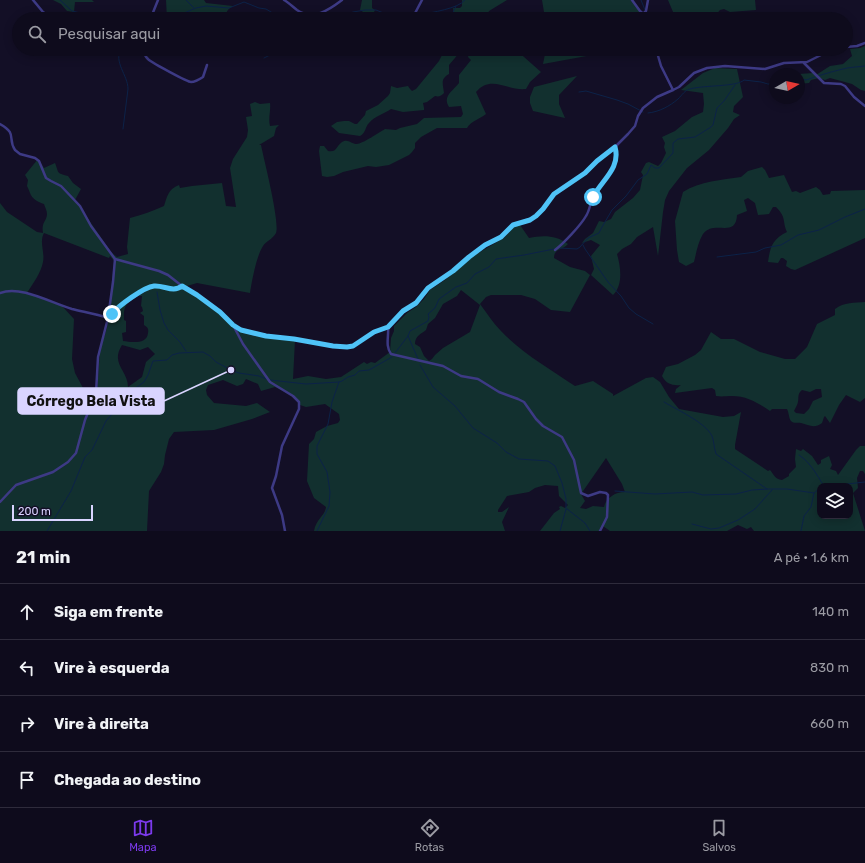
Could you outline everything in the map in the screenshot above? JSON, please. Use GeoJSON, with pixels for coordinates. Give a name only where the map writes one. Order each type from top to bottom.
{"type":"FeatureCollection","features":[{"type":"Feature","properties":{"kind":"street"},"geometry":{"type":"LineString","coordinates":[[33,0],[42,12]]}},
{"type":"Feature","properties":{"kind":"street"},"geometry":{"type":"LineString","coordinates":[[154,12],[158,0]]}},
{"type":"Feature","properties":{"kind":"street"},"geometry":{"type":"LineString","coordinates":[[284,0],[299,12]]}},
{"type":"Feature","properties":{"kind":"street"},"geometry":{"type":"LineString","coordinates":[[323,12],[342,0]]}},
{"type":"Feature","properties":{"kind":"street"},"geometry":{"type":"LineString","coordinates":[[416,12],[422,0]]}},
{"type":"Feature","properties":{"kind":"street"},"geometry":{"type":"LineString","coordinates":[[632,0],[641,12]]}},
{"type":"Feature","properties":{"kind":"street"},"geometry":{"type":"LineString","coordinates":[[645,12],[648,0]]}},
{"type":"Feature","properties":{"kind":"street"},"geometry":{"type":"LineString","coordinates":[[853,46],[865,43]]}},
{"type":"Feature","properties":{"kind":"street"},"geometry":{"type":"LineString","coordinates":[[146,56],[160,68],[171,71],[189,82],[203,77],[207,65]]}},
{"type":"Feature","properties":{"kind":"street"},"geometry":{"type":"LineString","coordinates":[[658,56],[661,66],[673,90]]}},
{"type":"Feature","properties":{"kind":"street"},"geometry":{"type":"LineString","coordinates":[[0,124],[11,133],[12,145],[15,150],[38,160],[46,178],[61,186],[80,206],[91,226],[115,259],[159,271],[172,278],[220,312],[233,325],[241,330],[266,336],[290,338],[347,347],[356,344],[374,332],[388,327],[403,311],[416,303],[428,288],[453,271],[485,245],[501,237],[513,225],[530,220],[536,216],[554,194],[585,173],[597,161],[615,147],[632,129],[643,108],[657,97],[679,87],[694,73],[708,68],[725,66],[762,69],[784,63],[803,63],[820,56]]}},
{"type":"Feature","properties":{"kind":"street"},"geometry":{"type":"LineString","coordinates":[[803,63],[824,83],[841,84],[845,86],[854,97],[865,106]]}},
{"type":"Feature","properties":{"kind":"street"},"geometry":{"type":"LineString","coordinates":[[555,250],[586,217],[595,194],[614,168],[616,159],[615,147]]}},
{"type":"Feature","properties":{"kind":"street"},"geometry":{"type":"LineString","coordinates":[[0,502],[16,485],[52,472],[68,462],[76,453],[85,420],[96,393],[99,352],[108,318],[115,259]]}},
{"type":"Feature","properties":{"kind":"street"},"geometry":{"type":"LineString","coordinates":[[108,318],[120,306],[150,287],[161,286],[173,289],[182,286]]}},
{"type":"Feature","properties":{"kind":"street"},"geometry":{"type":"LineString","coordinates":[[0,293],[7,291],[18,291],[72,309],[108,318]]}},
{"type":"Feature","properties":{"kind":"street"},"geometry":{"type":"LineString","coordinates":[[233,325],[243,344],[270,382],[293,396],[299,403],[299,409],[282,446],[272,488],[282,515],[285,531]]}},
{"type":"Feature","properties":{"kind":"street"},"geometry":{"type":"LineString","coordinates":[[388,327],[388,350],[391,354],[443,366],[461,376],[478,379],[499,392],[518,399],[528,406],[542,426],[562,437],[574,460],[581,493],[588,496],[600,492],[606,493],[608,496],[607,517],[600,531]]}},
{"type":"Feature","properties":{"kind":"green space"},"geometry":{"type":"Polygon","coordinates":[[[53,0],[92,0],[94,2],[75,2],[74,12],[67,11],[61,4],[53,0]]]}},
{"type":"Feature","properties":{"kind":"green space"},"geometry":{"type":"Polygon","coordinates":[[[166,0],[204,0],[206,3],[233,6],[227,12],[167,12],[166,0]]]}},
{"type":"Feature","properties":{"kind":"green space"},"geometry":{"type":"Polygon","coordinates":[[[362,0],[372,0],[372,8],[375,10],[374,12],[363,12],[360,10],[362,0]]]}},
{"type":"Feature","properties":{"kind":"green space"},"geometry":{"type":"Polygon","coordinates":[[[462,0],[507,0],[488,12],[453,12],[453,8],[460,8],[462,6],[462,0]]]}},
{"type":"Feature","properties":{"kind":"green space"},"geometry":{"type":"Polygon","coordinates":[[[542,0],[633,0],[642,12],[600,12],[544,12],[542,0]]]}},
{"type":"Feature","properties":{"kind":"green space"},"geometry":{"type":"Polygon","coordinates":[[[668,0],[755,0],[756,10],[730,12],[724,9],[718,12],[673,12],[668,0]]]}},
{"type":"Feature","properties":{"kind":"green space"},"geometry":{"type":"Polygon","coordinates":[[[865,46],[865,91],[852,84],[830,78],[825,80],[819,78],[805,83],[805,74],[813,73],[816,75],[830,66],[843,64],[853,56],[853,49],[865,46]]]}},
{"type":"Feature","properties":{"kind":"green space"},"geometry":{"type":"Polygon","coordinates":[[[442,56],[457,56],[449,65],[449,74],[443,80],[444,93],[423,103],[424,110],[403,112],[391,109],[371,121],[360,136],[339,133],[331,126],[337,122],[344,121],[357,124],[365,115],[366,111],[378,105],[388,96],[391,86],[397,88],[408,86],[412,91],[416,89],[442,56]]]}},
{"type":"Feature","properties":{"kind":"green space"},"geometry":{"type":"Polygon","coordinates":[[[523,56],[541,72],[530,82],[526,89],[512,88],[500,84],[487,84],[482,87],[476,92],[486,114],[467,128],[437,128],[421,137],[415,143],[415,148],[409,155],[389,165],[376,167],[368,166],[343,172],[334,176],[322,176],[319,151],[320,146],[324,146],[328,151],[333,151],[344,141],[357,144],[385,129],[396,130],[417,124],[424,118],[461,117],[463,114],[461,106],[449,107],[447,100],[449,94],[459,83],[459,75],[471,60],[468,57],[523,56]]]}},
{"type":"Feature","properties":{"kind":"green space"},"geometry":{"type":"Polygon","coordinates":[[[545,56],[587,56],[543,64],[545,56]]]}},
{"type":"Feature","properties":{"kind":"green space"},"geometry":{"type":"Polygon","coordinates":[[[715,68],[737,69],[743,97],[734,106],[733,112],[740,115],[734,119],[709,150],[687,168],[669,191],[665,200],[658,256],[653,227],[637,237],[631,244],[617,254],[620,281],[613,295],[591,275],[594,269],[591,256],[600,245],[591,240],[582,243],[593,233],[599,221],[604,222],[611,219],[615,212],[633,198],[640,190],[643,175],[641,172],[646,163],[649,162],[658,166],[661,163],[666,153],[664,147],[665,143],[662,137],[675,131],[692,117],[703,112],[703,93],[681,90],[703,73],[715,68]]]}},
{"type":"Feature","properties":{"kind":"green space"},"geometry":{"type":"Polygon","coordinates":[[[577,76],[559,95],[559,104],[565,118],[533,111],[530,103],[530,97],[534,87],[577,76]]]}},
{"type":"Feature","properties":{"kind":"green space"},"geometry":{"type":"Polygon","coordinates":[[[255,102],[260,104],[270,103],[270,126],[279,125],[276,128],[274,136],[259,145],[261,145],[274,204],[277,227],[276,233],[264,244],[258,256],[250,293],[197,283],[187,286],[229,317],[238,331],[295,340],[293,379],[308,376],[326,379],[341,377],[364,362],[367,364],[371,362],[375,363],[390,352],[394,326],[424,299],[430,290],[445,280],[475,255],[504,238],[515,226],[520,225],[529,238],[549,236],[568,244],[555,252],[554,258],[570,267],[585,271],[590,275],[570,312],[551,310],[535,299],[521,295],[491,295],[486,297],[480,304],[495,325],[509,339],[536,360],[575,386],[593,381],[613,394],[613,396],[646,378],[653,377],[660,382],[669,397],[679,409],[723,417],[734,416],[741,412],[735,449],[768,471],[770,470],[778,479],[782,480],[789,476],[789,474],[796,467],[796,449],[801,451],[803,449],[812,456],[818,465],[821,463],[821,460],[829,456],[832,465],[830,469],[836,471],[838,475],[856,450],[860,446],[865,446],[865,474],[863,471],[860,471],[857,478],[858,488],[853,493],[865,531],[754,531],[751,527],[747,529],[738,525],[727,531],[610,531],[603,526],[600,531],[540,531],[554,513],[560,509],[559,507],[561,506],[565,508],[568,505],[559,496],[558,486],[545,485],[535,488],[529,492],[507,496],[498,510],[498,512],[502,512],[509,507],[502,522],[505,531],[314,531],[326,507],[314,498],[307,481],[309,444],[314,439],[316,432],[327,426],[338,423],[340,420],[339,414],[325,404],[306,407],[300,405],[293,396],[275,387],[261,391],[258,384],[246,379],[243,384],[237,386],[223,380],[208,385],[206,390],[207,395],[214,403],[246,406],[257,403],[270,412],[214,430],[174,432],[169,439],[161,472],[149,491],[147,531],[0,531],[0,203],[7,212],[37,232],[43,233],[43,224],[47,216],[46,210],[44,204],[32,197],[27,186],[28,180],[25,175],[38,159],[44,168],[55,163],[58,172],[68,176],[73,183],[81,189],[75,200],[111,252],[117,257],[128,254],[127,247],[130,218],[164,206],[170,191],[179,185],[180,188],[222,183],[226,206],[236,207],[230,168],[233,159],[247,137],[248,130],[246,117],[252,116],[250,104],[255,102]],[[44,233],[42,243],[42,266],[27,293],[62,306],[74,319],[72,359],[75,373],[83,388],[97,393],[100,350],[107,328],[114,261],[110,256],[109,258],[44,233]],[[461,290],[457,296],[443,304],[435,318],[428,324],[426,330],[415,341],[415,344],[420,347],[424,356],[429,361],[443,348],[470,332],[480,305],[461,290]],[[138,296],[131,300],[125,308],[124,320],[126,321],[126,332],[122,333],[123,341],[138,342],[147,337],[148,328],[144,325],[144,316],[140,313],[143,311],[141,306],[142,296],[138,296]],[[122,345],[118,357],[120,367],[127,381],[128,387],[142,377],[146,362],[155,354],[148,347],[140,350],[122,345]],[[606,458],[581,494],[585,501],[580,508],[586,509],[593,506],[604,507],[612,496],[625,492],[622,484],[606,458]]]}},
{"type":"Feature","properties":{"kind":"green space"},"geometry":{"type":"Polygon","coordinates":[[[762,167],[769,178],[784,175],[792,192],[796,191],[800,193],[816,187],[823,195],[830,194],[831,191],[865,190],[865,238],[795,270],[786,266],[787,261],[783,258],[781,258],[778,263],[768,262],[773,244],[778,238],[787,232],[783,217],[776,207],[773,207],[769,214],[758,215],[755,203],[748,198],[744,200],[747,211],[737,215],[736,222],[733,226],[729,228],[713,228],[708,230],[701,237],[694,262],[686,266],[679,262],[675,221],[683,192],[704,183],[741,177],[748,171],[762,167]]]}},
{"type":"Feature","properties":{"kind":"green space"},"geometry":{"type":"Polygon","coordinates":[[[865,302],[865,398],[860,402],[846,395],[830,423],[825,416],[822,423],[816,426],[792,422],[787,409],[772,409],[770,411],[743,397],[716,396],[715,390],[712,388],[675,393],[676,389],[681,385],[670,384],[662,376],[666,367],[678,364],[701,350],[711,332],[721,339],[734,339],[760,352],[785,359],[795,359],[807,347],[817,324],[835,315],[835,309],[846,304],[865,302]],[[816,389],[810,392],[802,390],[799,394],[798,403],[794,411],[796,413],[804,414],[809,409],[813,401],[822,397],[821,389],[816,389]]]}},
{"type":"Feature","properties":{"kind":"waterway"},"geometry":{"type":"LineString","coordinates":[[60,0],[72,11],[76,12]]}},
{"type":"Feature","properties":{"kind":"waterway"},"geometry":{"type":"LineString","coordinates":[[186,0],[194,8]]}},
{"type":"Feature","properties":{"kind":"waterway"},"geometry":{"type":"LineString","coordinates":[[434,12],[457,6],[465,0]]}},
{"type":"Feature","properties":{"kind":"waterway"},"geometry":{"type":"LineString","coordinates":[[641,0],[645,10]]}},
{"type":"Feature","properties":{"kind":"waterway"},"geometry":{"type":"LineString","coordinates":[[186,12],[206,6],[229,8],[244,2],[271,12]]}},
{"type":"Feature","properties":{"kind":"waterway"},"geometry":{"type":"LineString","coordinates":[[453,12],[456,6]]}},
{"type":"Feature","properties":{"kind":"waterway"},"geometry":{"type":"LineString","coordinates":[[353,12],[365,10],[376,10],[381,12]]}},
{"type":"Feature","properties":{"kind":"waterway"},"geometry":{"type":"LineString","coordinates":[[119,56],[128,89],[123,129]]}},
{"type":"Feature","properties":{"kind":"waterway"},"geometry":{"type":"LineString","coordinates":[[264,58],[268,56]]}},
{"type":"Feature","properties":{"kind":"waterway"},"geometry":{"type":"LineString","coordinates":[[818,76],[845,68],[865,66]]}},
{"type":"Feature","properties":{"kind":"waterway"},"geometry":{"type":"LineString","coordinates":[[805,80],[815,77]]}},
{"type":"Feature","properties":{"kind":"waterway"},"geometry":{"type":"LineString","coordinates":[[648,113],[668,106],[690,89],[734,84],[744,80],[769,84]]}},
{"type":"Feature","properties":{"kind":"waterway"},"geometry":{"type":"LineString","coordinates":[[559,248],[577,249],[588,238],[599,233],[612,210],[626,196],[638,180],[647,174],[651,165],[655,168],[659,168],[673,153],[673,143],[678,139],[695,137],[713,125],[717,108],[735,85]]}},
{"type":"Feature","properties":{"kind":"waterway"},"geometry":{"type":"LineString","coordinates":[[579,92],[586,91],[617,100],[643,112]]}},
{"type":"Feature","properties":{"kind":"waterway"},"geometry":{"type":"LineString","coordinates":[[717,257],[756,252],[765,248],[781,245],[798,235],[819,230],[865,209]]}},
{"type":"Feature","properties":{"kind":"waterway"},"geometry":{"type":"LineString","coordinates":[[583,245],[608,282],[621,296],[629,308],[653,324]]}},
{"type":"Feature","properties":{"kind":"waterway"},"geometry":{"type":"LineString","coordinates":[[395,353],[410,331],[428,321],[428,314],[435,308],[439,299],[456,287],[467,283],[475,274],[489,267],[496,259],[554,249]]}},
{"type":"Feature","properties":{"kind":"waterway"},"geometry":{"type":"LineString","coordinates":[[157,292],[164,323],[186,351]]}},
{"type":"Feature","properties":{"kind":"waterway"},"geometry":{"type":"LineString","coordinates":[[408,336],[418,359]]}},
{"type":"Feature","properties":{"kind":"waterway"},"geometry":{"type":"LineString","coordinates":[[47,531],[71,491],[85,457],[92,450],[106,421],[133,390],[144,382],[153,361],[167,360],[172,355],[179,353],[203,352],[216,362],[231,370],[266,379]]}},
{"type":"Feature","properties":{"kind":"waterway"},"geometry":{"type":"LineString","coordinates":[[270,380],[306,384],[339,382],[355,375],[359,371],[369,370],[392,357]]}},
{"type":"Feature","properties":{"kind":"waterway"},"geometry":{"type":"LineString","coordinates":[[420,365],[433,387],[455,406],[473,428],[497,443],[506,452],[519,459],[548,461],[555,466],[562,483],[566,499],[566,509],[560,531]]}},
{"type":"Feature","properties":{"kind":"waterway"},"geometry":{"type":"LineString","coordinates":[[317,531],[329,506],[330,492],[327,472],[317,454],[317,446],[328,424],[332,402],[339,382]]}},
{"type":"Feature","properties":{"kind":"waterway"},"geometry":{"type":"LineString","coordinates":[[664,402],[703,426],[712,436],[716,454],[767,489]]}},
{"type":"Feature","properties":{"kind":"waterway"},"geometry":{"type":"LineString","coordinates":[[799,455],[810,465],[822,483]]}},
{"type":"Feature","properties":{"kind":"waterway"},"geometry":{"type":"LineString","coordinates":[[853,483],[865,482]]}},
{"type":"Feature","properties":{"kind":"waterway"},"geometry":{"type":"LineString","coordinates":[[615,491],[655,494],[692,492],[703,495],[736,494],[752,490],[787,489],[814,493]]}},
{"type":"Feature","properties":{"kind":"waterway"},"geometry":{"type":"LineString","coordinates":[[692,524],[711,529],[719,528],[738,520],[755,509],[772,490]]}},
{"type":"Feature","properties":{"kind":"waterway"},"geometry":{"type":"LineString","coordinates":[[801,531],[804,516],[811,507],[814,493],[817,490]]}},
{"type":"Feature","properties":{"kind":"waterway"},"geometry":{"type":"LineString","coordinates":[[567,509],[585,523],[590,531]]}},
{"type":"Feature","properties":{"kind":"place","name":"Córrego Bela Vista"},"geometry":{"type":"Point","coordinates":[231,370]}},
{"type":"Feature","properties":{"kind":"route"},"geometry":{"type":"LineString","coordinates":[[112,314],[134,296],[150,287],[161,286],[177,289],[182,286],[220,312],[233,325],[241,330],[275,338],[290,338],[333,346],[350,347],[374,332],[388,327],[403,311],[416,303],[428,288],[453,271],[485,245],[501,237],[513,225],[530,220],[536,216],[554,194],[585,173],[597,161],[615,147],[616,164],[593,197]]}}]}
